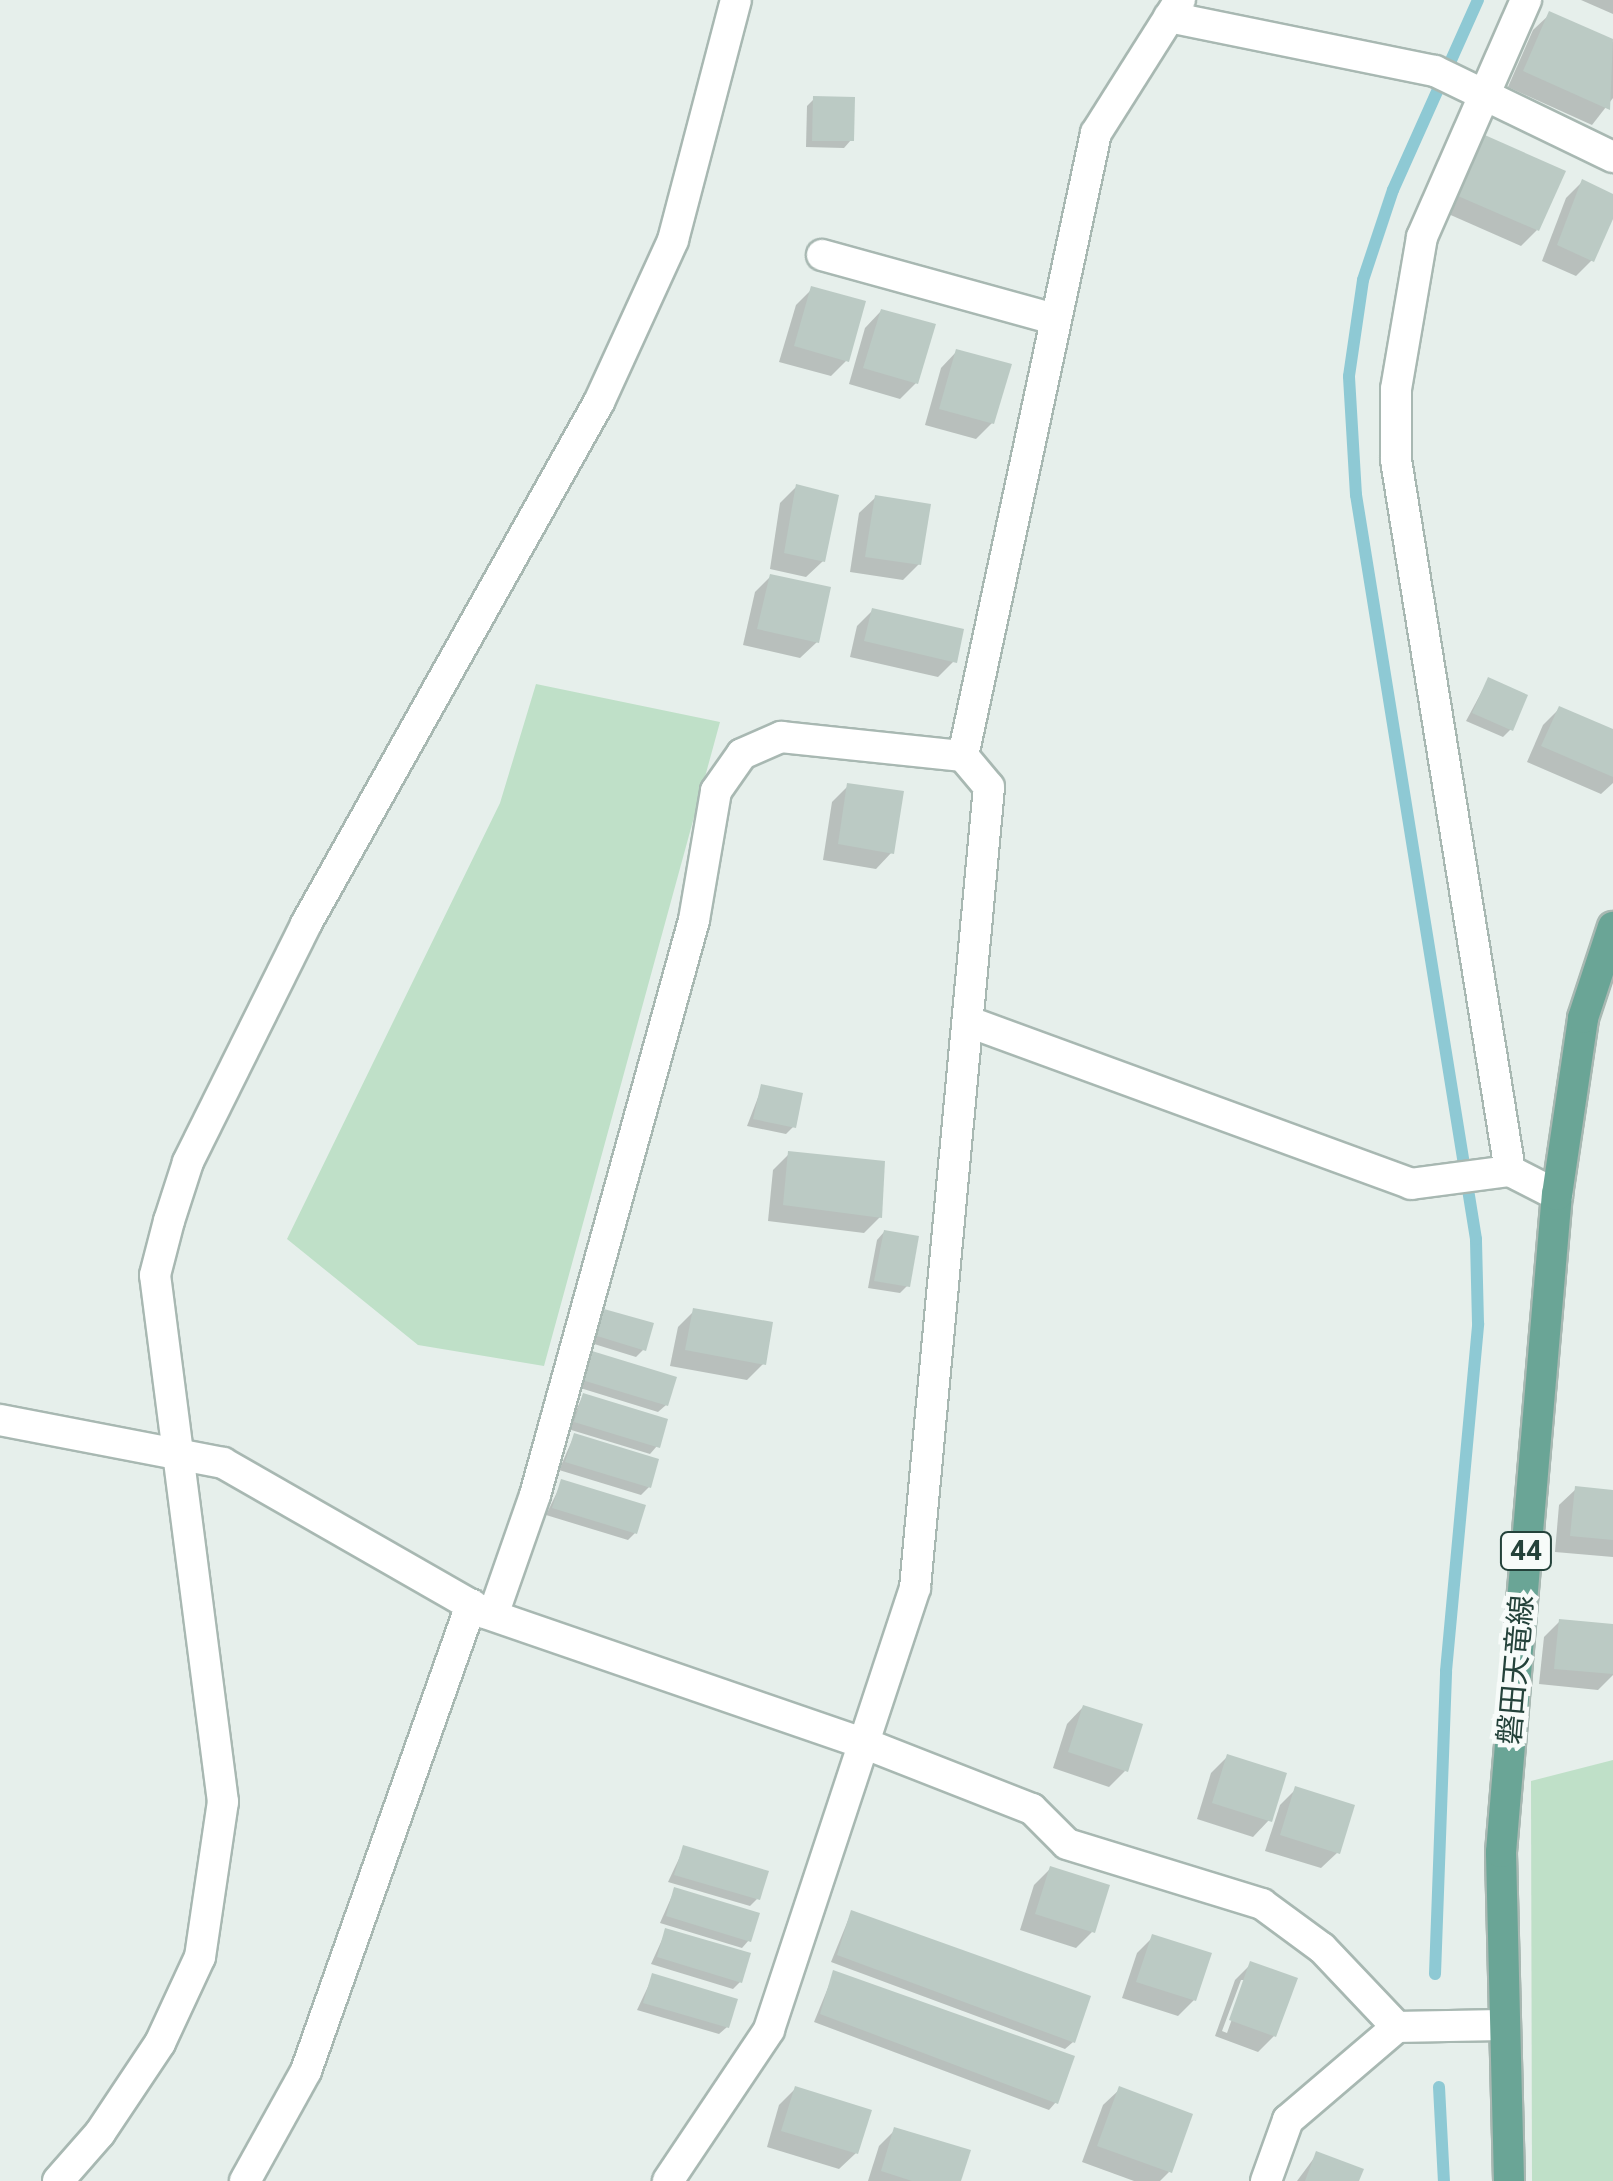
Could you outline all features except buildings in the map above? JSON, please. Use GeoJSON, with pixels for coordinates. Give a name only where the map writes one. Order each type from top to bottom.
{"type":"FeatureCollection","features":[{"type":"Feature","properties":{"kind":"main road","name":"磐田天竜線"},"geometry":{"type":"LineString","coordinates":[[1508,2181],[1500,2025],[1501,1852],[1557,1195],[1583,1018],[1613,928]]}},
{"type":"Feature","properties":{"kind":"street"},"geometry":{"type":"LineString","coordinates":[[58,2181],[100,2134],[160,2043],[200,1957],[224,1802],[155,1275],[188,1162],[306,924],[600,402],[673,240],[736,0]]}},
{"type":"Feature","properties":{"kind":"street"},"geometry":{"type":"LineString","coordinates":[[1503,1173],[1396,460],[1396,389],[1422,236],[1476,91],[1526,0]]}},
{"type":"Feature","properties":{"kind":"street"},"geometry":{"type":"LineString","coordinates":[[963,756],[1096,134],[1174,9],[1435,71],[1613,157]]}},
{"type":"Feature","properties":{"kind":"street"},"geometry":{"type":"LineString","coordinates":[[822,254],[1054,320]]}},
{"type":"Feature","properties":{"kind":"street"},"geometry":{"type":"LineString","coordinates":[[245,2181],[306,2071],[482,1610],[535,1494],[694,920],[716,791],[742,754],[781,737],[963,756],[989,786],[972,1023],[915,1588],[769,2030],[668,2181]]}},
{"type":"Feature","properties":{"kind":"street"},"geometry":{"type":"LineString","coordinates":[[972,1023],[1411,1184],[1503,1173],[1557,1195]]}},
{"type":"Feature","properties":{"kind":"street"},"geometry":{"type":"LineString","coordinates":[[0,1420],[223,1463],[482,1610],[866,1744],[1032,1810],[1067,1844],[1262,1904],[1322,1948],[1397,2027]]}},
{"type":"Feature","properties":{"kind":"street"},"geometry":{"type":"LineString","coordinates":[[1266,2181],[1288,2120],[1397,2027],[1500,2025]]}},
{"type":"Feature","properties":{"kind":"green space"},"geometry":{"type":"Polygon","coordinates":[[[536,684],[720,722],[544,1366],[418,1345],[287,1239],[500,803],[536,684]]]}},
{"type":"Feature","properties":{"kind":"green space"},"geometry":{"type":"Polygon","coordinates":[[[1613,1760],[1613,2181],[1532,2181],[1531,1781],[1613,1760]]]}},
{"type":"Feature","properties":{"kind":"waterway"},"geometry":{"type":"LineString","coordinates":[[1435,1974],[1446,1671],[1478,1323],[1476,1239],[1356,495],[1349,376],[1363,280],[1393,190],[1478,0]]}},
{"type":"Feature","properties":{"kind":"waterway"},"geometry":{"type":"LineString","coordinates":[[1439,2087],[1444,2181]]}}]}
